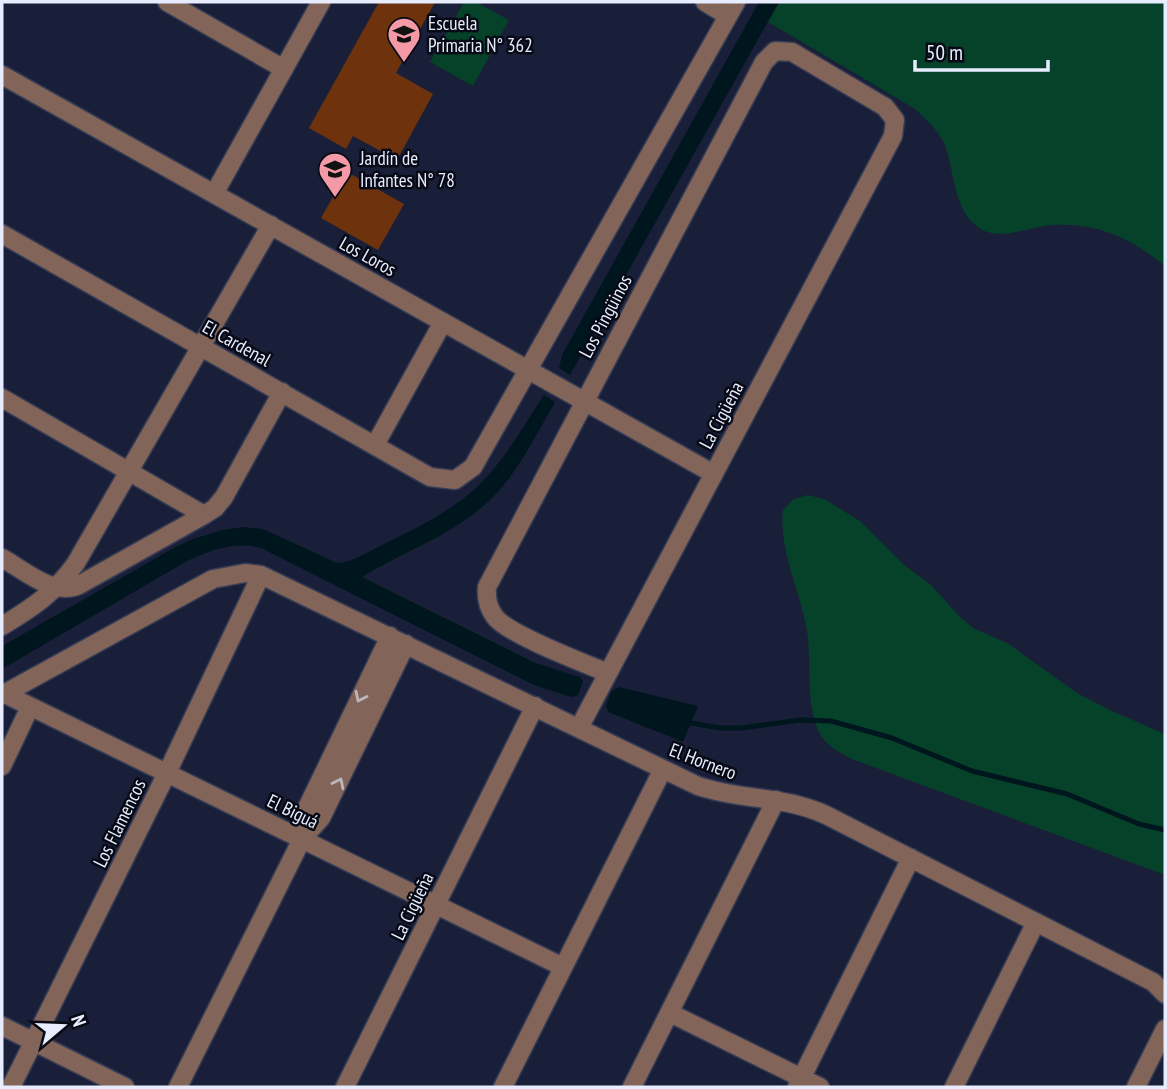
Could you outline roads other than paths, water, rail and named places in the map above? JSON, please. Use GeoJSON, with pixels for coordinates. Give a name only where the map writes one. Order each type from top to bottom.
{"type":"FeatureCollection","features":[{"type":"Feature","properties":{"kind":"street"},"geometry":{"type":"LineString","coordinates":[[167,2],[284,69]]}},
{"type":"Feature","properties":{"kind":"street"},"geometry":{"type":"LineString","coordinates":[[214,194],[321,2]]}},
{"type":"Feature","properties":{"kind":"street"},"geometry":{"type":"LineString","coordinates":[[705,2],[732,9]]}},
{"type":"Feature","properties":{"kind":"street","name":"Los Pingüinos"},"geometry":{"type":"LineString","coordinates":[[455,480],[473,467],[732,9]]}},
{"type":"Feature","properties":{"kind":"street","name":"Los Pingüinos"},"geometry":{"type":"LineString","coordinates":[[608,673],[509,629],[494,616],[489,607],[486,597],[489,579],[764,62],[775,51]]}},
{"type":"Feature","properties":{"kind":"street","name":"La Cigüeña"},"geometry":{"type":"LineString","coordinates":[[579,728],[893,135],[895,120],[885,107],[792,52],[775,51]]}},
{"type":"Feature","properties":{"kind":"street","name":"Los Loros"},"geometry":{"type":"LineString","coordinates":[[2,75],[714,474]]}},
{"type":"Feature","properties":{"kind":"street"},"geometry":{"type":"LineString","coordinates":[[2,626],[57,589],[76,563],[271,225]]}},
{"type":"Feature","properties":{"kind":"street","name":"El Cardenal"},"geometry":{"type":"LineString","coordinates":[[2,234],[430,477],[455,480]]}},
{"type":"Feature","properties":{"kind":"street"},"geometry":{"type":"LineString","coordinates":[[374,445],[443,322]]}},
{"type":"Feature","properties":{"kind":"street"},"geometry":{"type":"LineString","coordinates":[[2,558],[57,589],[69,589],[204,515],[215,508],[224,496],[282,392]]}},
{"type":"Feature","properties":{"kind":"street"},"geometry":{"type":"LineString","coordinates":[[2,398],[204,515]]}},
{"type":"Feature","properties":{"kind":"street"},"geometry":{"type":"LineString","coordinates":[[3,694],[213,579],[245,573],[261,575]]}},
{"type":"Feature","properties":{"kind":"street","name":"El Hornero"},"geometry":{"type":"LineString","coordinates":[[261,575],[698,786],[720,793],[807,806],[1153,982],[1165,995]]}},
{"type":"Feature","properties":{"kind":"street","name":"Los Flamencos"},"geometry":{"type":"LineString","coordinates":[[11,1087],[167,773],[261,575]]}},
{"type":"Feature","properties":{"kind":"street"},"geometry":{"type":"LineString","coordinates":[[302,839],[305,811],[390,636]]}},
{"type":"Feature","properties":{"kind":"street"},"geometry":{"type":"LineString","coordinates":[[178,1087],[302,839],[321,818],[406,644]]}},
{"type":"Feature","properties":{"kind":"street","name":"El Biguá"},"geometry":{"type":"LineString","coordinates":[[3,694],[564,967]]}},
{"type":"Feature","properties":{"kind":"street","name":"La Cigüeña"},"geometry":{"type":"LineString","coordinates":[[345,1087],[535,706]]}},
{"type":"Feature","properties":{"kind":"street"},"geometry":{"type":"LineString","coordinates":[[2,766],[30,707]]}},
{"type":"Feature","properties":{"kind":"street"},"geometry":{"type":"LineString","coordinates":[[503,1087],[663,769]]}},
{"type":"Feature","properties":{"kind":"street"},"geometry":{"type":"LineString","coordinates":[[632,1087],[776,800]]}},
{"type":"Feature","properties":{"kind":"street"},"geometry":{"type":"LineString","coordinates":[[799,1083],[911,858]]}},
{"type":"Feature","properties":{"kind":"street"},"geometry":{"type":"LineString","coordinates":[[954,1087],[1037,922]]}},
{"type":"Feature","properties":{"kind":"street"},"geometry":{"type":"LineString","coordinates":[[670,1013],[799,1083],[820,1087]]}},
{"type":"Feature","properties":{"kind":"street"},"geometry":{"type":"LineString","coordinates":[[2,1026],[125,1087]]}},
{"type":"Feature","properties":{"kind":"street"},"geometry":{"type":"LineString","coordinates":[[1136,1087],[1165,1029]]}},
{"type":"Feature","properties":{"kind":"water"},"geometry":{"type":"Polygon","coordinates":[[[759,2],[779,2],[570,375],[559,368],[562,355],[759,2]]]}},
{"type":"Feature","properties":{"kind":"water"},"geometry":{"type":"Polygon","coordinates":[[[544,395],[555,402],[523,458],[494,496],[454,528],[362,577],[535,663],[580,677],[583,681],[578,695],[571,697],[534,685],[261,548],[251,546],[214,550],[187,561],[2,669],[2,646],[190,540],[222,530],[243,527],[263,529],[337,563],[362,555],[411,531],[460,501],[481,483],[499,463],[544,395]]]}},
{"type":"Feature","properties":{"kind":"water"},"geometry":{"type":"Polygon","coordinates":[[[619,687],[698,706],[683,742],[608,712],[606,706],[611,692],[619,687]]]}},
{"type":"Feature","properties":{"kind":"waterway"},"geometry":{"type":"LineString","coordinates":[[685,722],[720,728],[741,728],[800,720],[831,721],[892,738],[972,771],[1067,794],[1139,824],[1165,830]]}},
{"type":"Feature","properties":{"kind":"place","name":"Escuela Primaria N° 362"},"geometry":{"type":"Point","coordinates":[404,64]}},
{"type":"Feature","properties":{"kind":"place","name":"Jardín de Infantes N° 78"},"geometry":{"type":"Point","coordinates":[335,199]}}]}
